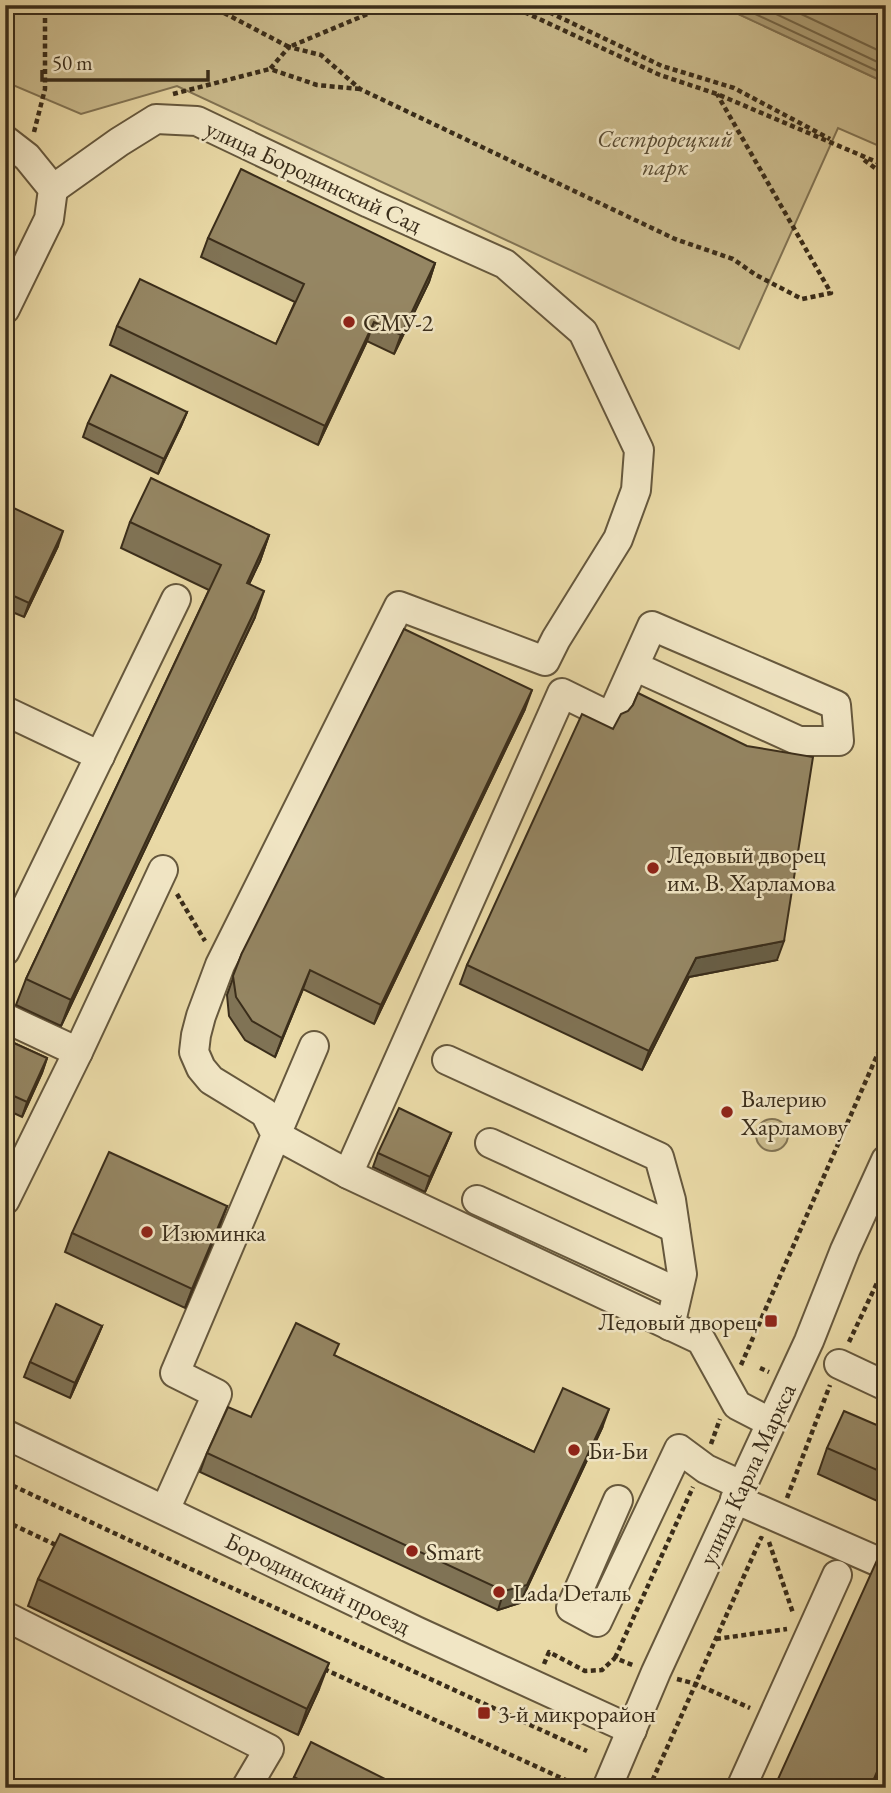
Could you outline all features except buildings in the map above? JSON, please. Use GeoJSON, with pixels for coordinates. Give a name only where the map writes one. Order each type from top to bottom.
{"type":"FeatureCollection","features":[{"type":"Feature","properties":{"kind":"street","name":"улица Бородинский Сад"},"geometry":{"type":"LineString","coordinates":[[52,189],[156,119],[197,121],[505,264],[583,332],[639,450],[636,490],[618,538],[545,661],[399,606],[220,965]]}},
{"type":"Feature","properties":{"kind":"street"},"geometry":{"type":"LineString","coordinates":[[5,309],[49,219],[52,189],[16,148]]}},
{"type":"Feature","properties":{"kind":"street"},"geometry":{"type":"LineString","coordinates":[[5,951],[176,599]]}},
{"type":"Feature","properties":{"kind":"street"},"geometry":{"type":"LineString","coordinates":[[348,1174],[562,693],[611,716],[652,626],[836,705],[839,741],[799,741],[634,666]]}},
{"type":"Feature","properties":{"kind":"street"},"geometry":{"type":"LineString","coordinates":[[5,711],[100,756]]}},
{"type":"Feature","properties":{"kind":"street"},"geometry":{"type":"LineString","coordinates":[[5,1200],[163,870]]}},
{"type":"Feature","properties":{"kind":"street"},"geometry":{"type":"LineString","coordinates":[[220,965],[196,1035],[194,1052],[201,1068],[211,1080],[265,1113],[276,1135],[348,1174],[701,1340],[737,1405],[770,1422]]}},
{"type":"Feature","properties":{"kind":"street"},"geometry":{"type":"LineString","coordinates":[[5,1018],[78,1052]]}},
{"type":"Feature","properties":{"kind":"street"},"geometry":{"type":"LineString","coordinates":[[165,1510],[218,1394],[175,1373],[314,1046]]}},
{"type":"Feature","properties":{"kind":"street"},"geometry":{"type":"LineString","coordinates":[[447,1060],[659,1157],[671,1199],[682,1274],[670,1326]]}},
{"type":"Feature","properties":{"kind":"street"},"geometry":{"type":"LineString","coordinates":[[489,1143],[675,1228]]}},
{"type":"Feature","properties":{"kind":"street","name":"улица Карла Маркса"},"geometry":{"type":"LineString","coordinates":[[607,1788],[656,1672],[809,1341],[845,1250],[886,1160]]}},
{"type":"Feature","properties":{"kind":"street"},"geometry":{"type":"LineString","coordinates":[[477,1200],[677,1292]]}},
{"type":"Feature","properties":{"kind":"street"},"geometry":{"type":"LineString","coordinates":[[839,1364],[886,1386]]}},
{"type":"Feature","properties":{"kind":"street","name":"Бородинский проезд"},"geometry":{"type":"LineString","coordinates":[[5,1434],[632,1730]]}},
{"type":"Feature","properties":{"kind":"street"},"geometry":{"type":"LineString","coordinates":[[618,1500],[571,1608],[597,1622],[679,1449],[738,1492],[774,1530],[886,1565]]}},
{"type":"Feature","properties":{"kind":"street"},"geometry":{"type":"LineString","coordinates":[[741,1788],[837,1575]]}},
{"type":"Feature","properties":{"kind":"street"},"geometry":{"type":"LineString","coordinates":[[5,1616],[269,1749],[246,1788]]}},
{"type":"Feature","properties":{"kind":"path"},"geometry":{"type":"LineString","coordinates":[[16,148],[45,89],[45,5]]}},
{"type":"Feature","properties":{"kind":"path"},"geometry":{"type":"LineString","coordinates":[[209,5],[289,47],[321,55],[360,89],[675,239],[733,259],[756,275],[802,299],[831,293],[718,94]]}},
{"type":"Feature","properties":{"kind":"path"},"geometry":{"type":"LineString","coordinates":[[360,89],[317,85],[270,69],[289,47],[389,5]]}},
{"type":"Feature","properties":{"kind":"path"},"geometry":{"type":"LineString","coordinates":[[509,5],[660,75],[718,94],[886,166]]}},
{"type":"Feature","properties":{"kind":"path"},"geometry":{"type":"LineString","coordinates":[[534,5],[662,66],[734,88],[857,154],[886,176]]}},
{"type":"Feature","properties":{"kind":"path"},"geometry":{"type":"LineString","coordinates":[[163,870],[220,965]]}},
{"type":"Feature","properties":{"kind":"path"},"geometry":{"type":"LineString","coordinates":[[615,1658],[702,1466],[757,1326],[886,1035]]}},
{"type":"Feature","properties":{"kind":"path"},"geometry":{"type":"LineString","coordinates":[[794,1615],[774,1530],[823,1400],[886,1264]]}},
{"type":"Feature","properties":{"kind":"path"},"geometry":{"type":"LineString","coordinates":[[5,1482],[587,1751]]}},
{"type":"Feature","properties":{"kind":"path"},"geometry":{"type":"LineString","coordinates":[[5,1521],[65,1549]]}},
{"type":"Feature","properties":{"kind":"path"},"geometry":{"type":"LineString","coordinates":[[774,1530],[780,1547]]}},
{"type":"Feature","properties":{"kind":"path"},"geometry":{"type":"LineString","coordinates":[[649,1788],[761,1538],[774,1530]]}},
{"type":"Feature","properties":{"kind":"path"},"geometry":{"type":"LineString","coordinates":[[715,1640],[798,1627]]}},
{"type":"Feature","properties":{"kind":"path"},"geometry":{"type":"LineString","coordinates":[[323,1669],[584,1788]]}},
{"type":"Feature","properties":{"kind":"path"},"geometry":{"type":"LineString","coordinates":[[696,1684],[772,1718]]}},
{"type":"Feature","properties":{"kind":"green space","name":"Сестрорецкий парк"},"geometry":{"type":"Polygon","coordinates":[[[5,5],[719,5],[886,83],[886,149],[838,128],[739,349],[177,86],[81,114],[13,85],[5,102],[5,5]]]}},
{"type":"Feature","properties":{"kind":"green space"},"geometry":{"type":"Polygon","coordinates":[[[772,1119],[783,1124],[788,1135],[783,1146],[772,1151],[761,1146],[756,1135],[761,1124],[772,1119]]]}},
{"type":"Feature","properties":{"kind":"water"},"geometry":{"type":"Polygon","coordinates":[[[719,5],[886,5],[886,83],[719,5]]]}},
{"type":"Feature","properties":{"kind":"place","name":"СМУ-2"},"geometry":{"type":"Point","coordinates":[349,322]}},
{"type":"Feature","properties":{"kind":"place","name":"Ледовый дворец им. В. Харламова"},"geometry":{"type":"Point","coordinates":[653,868]}},
{"type":"Feature","properties":{"kind":"place","name":"Валерию Харламову"},"geometry":{"type":"Point","coordinates":[727,1112]}},
{"type":"Feature","properties":{"kind":"place","name":"Изюминка"},"geometry":{"type":"Point","coordinates":[147,1232]}},
{"type":"Feature","properties":{"kind":"place","name":"Ледовый дворец"},"geometry":{"type":"Point","coordinates":[771,1321]}},
{"type":"Feature","properties":{"kind":"place","name":"Би-Би"},"geometry":{"type":"Point","coordinates":[574,1450]}},
{"type":"Feature","properties":{"kind":"place","name":"Smart"},"geometry":{"type":"Point","coordinates":[412,1551]}},
{"type":"Feature","properties":{"kind":"place","name":"Lada Dеталь"},"geometry":{"type":"Point","coordinates":[499,1592]}},
{"type":"Feature","properties":{"kind":"place","name":"3-й микрорайон"},"geometry":{"type":"Point","coordinates":[484,1713]}}]}
